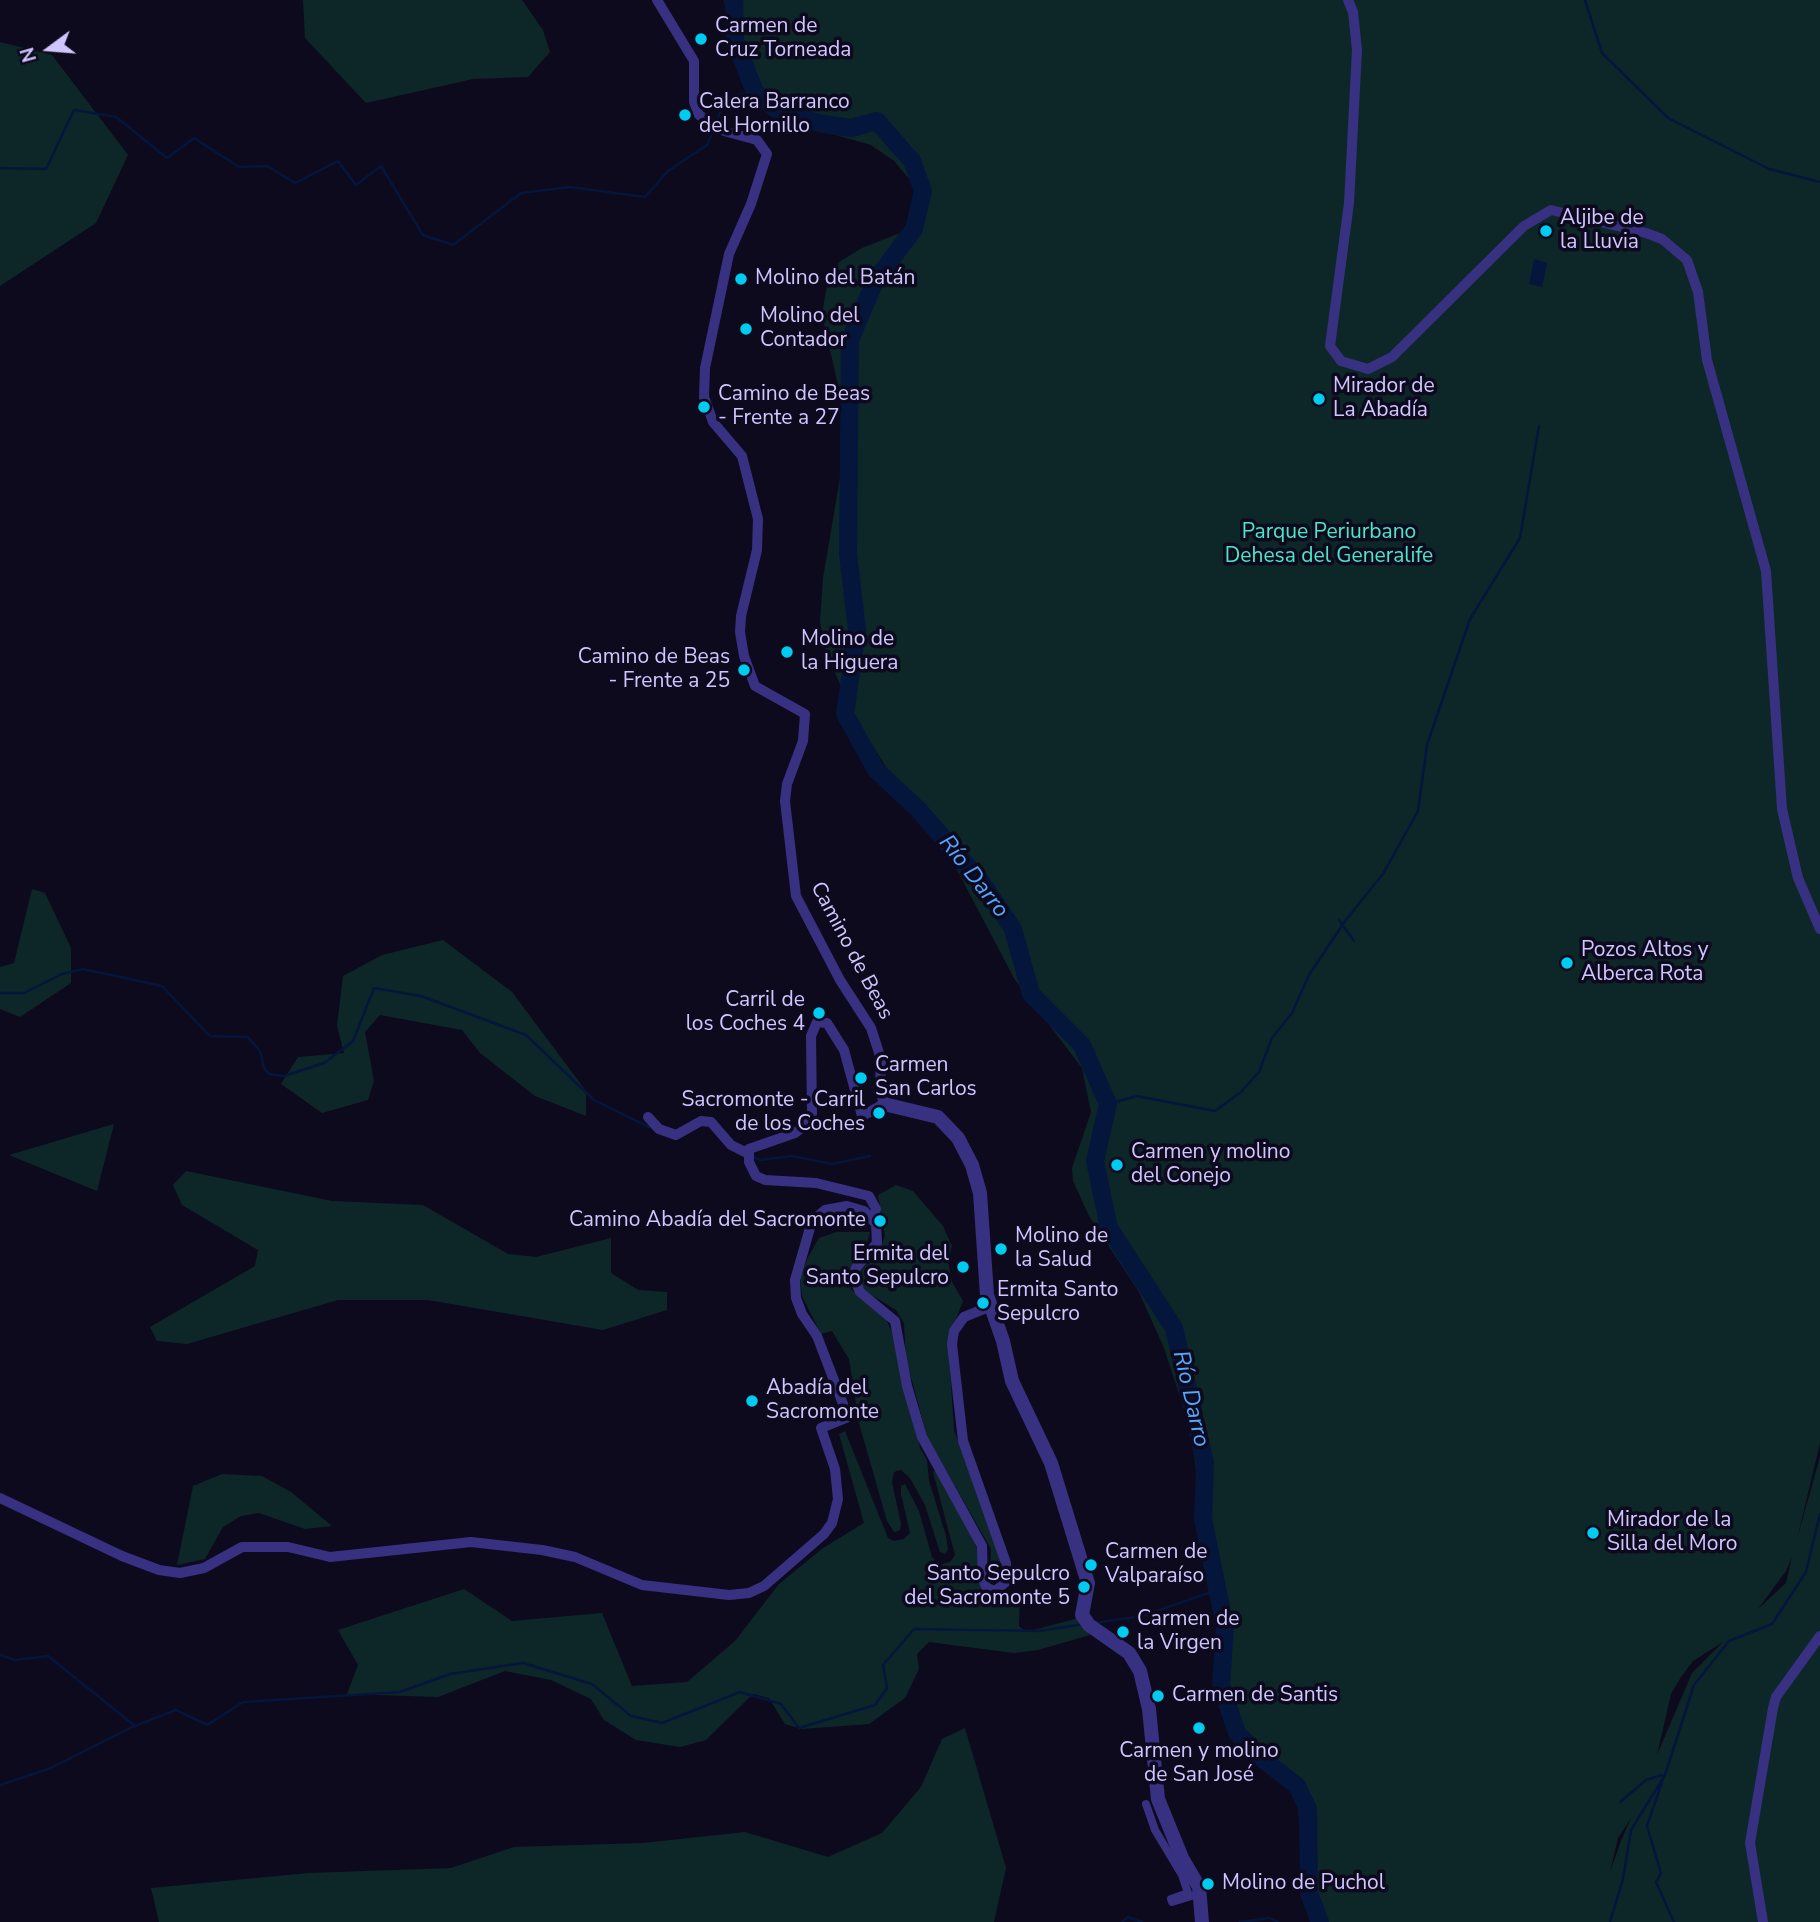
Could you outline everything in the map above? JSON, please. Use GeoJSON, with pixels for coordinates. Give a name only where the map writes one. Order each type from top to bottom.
{"type":"FeatureCollection","features":[{"type":"Feature","properties":{"kind":"street","name":"Camino de Beas"},"geometry":{"type":"LineString","coordinates":[[657,0],[694,61],[694,102],[704,119],[724,131],[757,140],[767,154],[751,204],[729,254],[704,382],[704,397],[713,422],[742,456],[758,519],[757,550],[741,616],[741,647],[755,686],[805,715],[803,741],[787,784],[785,801],[793,880],[802,909],[834,970],[871,1028],[879,1051],[880,1089],[884,1104]]}},
{"type":"Feature","properties":{"kind":"street"},"geometry":{"type":"LineString","coordinates":[[1348,0],[1353,12],[1357,50],[1349,203],[1330,346],[1341,361],[1368,369],[1392,357],[1524,226],[1551,211],[1646,233],[1662,240],[1687,260],[1698,292],[1707,360],[1766,571],[1782,809],[1798,878],[1820,929]]}},
{"type":"Feature","properties":{"kind":"street"},"geometry":{"type":"LineString","coordinates":[[747,1153],[752,1147],[795,1133],[808,1123],[813,1101],[811,1036],[814,1027],[821,1020],[827,1023],[844,1050],[862,1116],[884,1104],[938,1117],[958,1138],[972,1165],[980,1193],[984,1278],[1012,1381],[1053,1471],[1088,1583],[1084,1596],[1086,1620],[1129,1653],[1140,1671],[1149,1709],[1158,1799],[1182,1858],[1201,1893],[1201,1919]]}},
{"type":"Feature","properties":{"kind":"street"},"geometry":{"type":"LineString","coordinates":[[648,1117],[659,1129],[676,1135],[701,1121],[711,1122],[731,1145],[747,1153]]}},
{"type":"Feature","properties":{"kind":"street"},"geometry":{"type":"LineString","coordinates":[[747,1153],[751,1170],[765,1180],[816,1183],[869,1196],[876,1209],[873,1221]]}},
{"type":"Feature","properties":{"kind":"street"},"geometry":{"type":"LineString","coordinates":[[0,1498],[122,1556],[159,1570],[180,1573],[204,1568],[243,1547],[288,1547],[330,1557],[471,1542],[575,1557],[642,1585],[729,1595],[749,1593],[764,1586],[824,1534],[832,1523],[838,1499],[835,1469],[821,1428],[848,1417],[817,1336],[802,1314],[795,1280],[812,1222],[825,1210],[855,1207],[873,1221],[878,1230],[877,1243],[856,1268],[854,1279],[860,1292],[895,1321],[907,1387],[922,1437],[982,1546],[982,1577],[987,1588],[995,1591],[1006,1582],[1006,1563],[963,1441],[952,1344],[954,1332],[964,1317],[991,1306]]}},
{"type":"Feature","properties":{"kind":"street"},"geometry":{"type":"LineString","coordinates":[[1763,1922],[1750,1843],[1773,1708],[1776,1698],[1820,1636]]}},
{"type":"Feature","properties":{"kind":"street"},"geometry":{"type":"LineString","coordinates":[[1146,1804],[1155,1830],[1182,1875],[1188,1893],[1171,1899],[1172,1902],[1201,1893]]}},
{"type":"Feature","properties":{"kind":"green space"},"geometry":{"type":"Polygon","coordinates":[[[303,0],[522,0],[543,30],[550,52],[528,77],[473,79],[366,103],[305,38],[303,0]]]}},
{"type":"Feature","properties":{"kind":"green space","name":"Parque Periurbano Dehesa del Generalife"},"geometry":{"type":"Polygon","coordinates":[[[724,0],[1820,0],[1820,1443],[1797,1539],[1820,1457],[1820,1922],[1310,1922],[1302,1880],[1298,1803],[1291,1783],[1240,1732],[1226,1695],[1222,1644],[1207,1560],[1191,1430],[1164,1348],[1139,1292],[1089,1216],[1073,1181],[1072,1168],[1091,1112],[1082,1068],[1015,980],[955,866],[914,812],[853,714],[826,652],[820,622],[823,578],[846,443],[841,398],[822,315],[826,290],[839,262],[862,248],[905,231],[917,222],[924,208],[922,194],[894,161],[871,145],[804,126],[778,115],[756,96],[743,77],[734,50],[724,0]],[[1792,1557],[1786,1571],[1758,1609],[1786,1583],[1792,1557]],[[1723,1642],[1693,1661],[1671,1694],[1657,1755],[1692,1673],[1723,1642]],[[1631,1818],[1618,1838],[1610,1872],[1631,1818]]]}},
{"type":"Feature","properties":{"kind":"green space"},"geometry":{"type":"Polygon","coordinates":[[[0,42],[52,55],[128,155],[96,223],[0,286],[0,42]]]}},
{"type":"Feature","properties":{"kind":"green space"},"geometry":{"type":"Polygon","coordinates":[[[32,889],[45,893],[71,948],[71,983],[20,1017],[0,1009],[0,967],[14,963],[32,889]]]}},
{"type":"Feature","properties":{"kind":"green space"},"geometry":{"type":"Polygon","coordinates":[[[443,940],[512,992],[586,1091],[586,1116],[535,1096],[480,1053],[462,1030],[380,1015],[365,1032],[374,1081],[368,1100],[322,1113],[281,1084],[298,1057],[344,1053],[337,1026],[343,976],[382,955],[443,940]]]}},
{"type":"Feature","properties":{"kind":"green space"},"geometry":{"type":"Polygon","coordinates":[[[114,1124],[97,1191],[9,1155],[114,1124]]]}},
{"type":"Feature","properties":{"kind":"green space"},"geometry":{"type":"Polygon","coordinates":[[[186,1171],[332,1201],[423,1205],[508,1254],[536,1257],[611,1238],[611,1273],[638,1290],[667,1292],[667,1310],[603,1330],[428,1300],[338,1300],[187,1344],[157,1341],[150,1327],[255,1266],[258,1250],[182,1205],[173,1185],[186,1171]]]}},
{"type":"Feature","properties":{"kind":"green space"},"geometry":{"type":"Polygon","coordinates":[[[896,1185],[913,1191],[943,1226],[952,1246],[948,1261],[952,1282],[963,1301],[948,1340],[954,1430],[1000,1560],[1001,1573],[995,1583],[990,1576],[991,1549],[927,1437],[906,1358],[904,1323],[896,1310],[865,1291],[860,1281],[862,1269],[879,1252],[885,1236],[878,1195],[896,1185]]]}},
{"type":"Feature","properties":{"kind":"green space"},"geometry":{"type":"Polygon","coordinates":[[[837,1232],[870,1232],[865,1250],[848,1276],[851,1289],[886,1319],[896,1341],[920,1448],[927,1460],[929,1481],[946,1536],[948,1550],[945,1554],[940,1552],[925,1505],[910,1478],[901,1470],[894,1472],[892,1482],[900,1530],[894,1532],[887,1521],[859,1423],[849,1359],[832,1331],[821,1334],[802,1296],[800,1278],[807,1259],[819,1238],[837,1232]]]}},
{"type":"Feature","properties":{"kind":"green space"},"geometry":{"type":"Polygon","coordinates":[[[845,1431],[888,1538],[894,1541],[904,1539],[910,1533],[901,1494],[901,1486],[905,1484],[919,1511],[932,1557],[939,1565],[950,1562],[955,1555],[933,1472],[935,1470],[970,1531],[978,1552],[983,1597],[993,1597],[1006,1592],[1020,1595],[1019,1626],[1026,1632],[1079,1618],[1090,1635],[1038,1650],[1014,1653],[929,1642],[917,1654],[919,1669],[905,1698],[869,1724],[802,1729],[785,1724],[769,1698],[753,1694],[706,1740],[680,1747],[636,1740],[604,1720],[591,1699],[551,1680],[505,1671],[438,1697],[347,1694],[358,1665],[338,1630],[464,1589],[512,1621],[602,1613],[632,1686],[687,1682],[735,1641],[779,1584],[823,1548],[864,1523],[839,1434],[845,1431]]]}},
{"type":"Feature","properties":{"kind":"green space"},"geometry":{"type":"Polygon","coordinates":[[[222,1474],[262,1476],[291,1492],[332,1526],[305,1529],[259,1513],[241,1516],[223,1527],[205,1559],[177,1565],[193,1486],[222,1474]]]}},
{"type":"Feature","properties":{"kind":"green space"},"geometry":{"type":"Polygon","coordinates":[[[965,1728],[1006,1868],[994,1922],[159,1922],[151,1888],[309,1873],[451,1868],[514,1847],[643,1843],[745,1832],[828,1857],[882,1833],[921,1787],[942,1739],[965,1728]]]}},
{"type":"Feature","properties":{"kind":"water"},"geometry":{"type":"Polygon","coordinates":[[[1534,259],[1547,263],[1542,287],[1529,284],[1534,259]]]}},
{"type":"Feature","properties":{"kind":"waterway","name":"Río Darro"},"geometry":{"type":"LineString","coordinates":[[734,0],[735,41],[755,92],[782,114],[824,124],[851,128],[877,121],[912,161],[923,191],[914,229],[875,281],[850,340],[848,554],[857,630],[845,714],[876,770],[918,809],[982,883],[1013,929],[1031,994],[1082,1045],[1108,1104],[1095,1161],[1109,1228],[1174,1328],[1205,1463],[1203,1519],[1225,1627],[1221,1685],[1237,1733],[1259,1756],[1297,1786],[1308,1809],[1309,1893],[1320,1922]]}},
{"type":"Feature","properties":{"kind":"waterway"},"geometry":{"type":"LineString","coordinates":[[1585,0],[1602,53],[1668,118],[1769,169],[1820,182]]}},
{"type":"Feature","properties":{"kind":"waterway"},"geometry":{"type":"LineString","coordinates":[[716,122],[727,96],[755,92]]}},
{"type":"Feature","properties":{"kind":"waterway"},"geometry":{"type":"LineString","coordinates":[[0,168],[46,169],[74,110],[116,117],[167,158],[194,138],[239,167],[267,166],[295,183],[338,161],[356,185],[381,166],[423,235],[453,245],[521,193],[570,187],[645,197],[668,171],[707,145],[714,129]]}},
{"type":"Feature","properties":{"kind":"waterway"},"geometry":{"type":"LineString","coordinates":[[1108,1104],[1137,1096],[1215,1111],[1241,1092],[1259,1072],[1272,1038],[1292,1013],[1309,975],[1345,921],[1383,874],[1418,811],[1427,745],[1470,619],[1520,538],[1539,426]]}},
{"type":"Feature","properties":{"kind":"waterway"},"geometry":{"type":"LineString","coordinates":[[1339,920],[1354,941]]}},
{"type":"Feature","properties":{"kind":"waterway"},"geometry":{"type":"LineString","coordinates":[[0,993],[24,993],[62,974],[83,969],[162,986],[210,1036],[248,1037],[260,1051],[264,1068],[269,1074],[284,1076],[324,1063],[353,1041],[374,988],[421,996],[526,1035],[594,1100],[653,1129]]}},
{"type":"Feature","properties":{"kind":"waterway"},"geometry":{"type":"LineString","coordinates":[[753,1157],[760,1160],[792,1156],[832,1164],[870,1156]]}},
{"type":"Feature","properties":{"kind":"waterway"},"geometry":{"type":"LineString","coordinates":[[1610,1922],[1623,1879],[1631,1830],[1665,1775],[1694,1685],[1729,1641],[1772,1624],[1806,1572],[1820,1514]]}},
{"type":"Feature","properties":{"kind":"waterway"},"geometry":{"type":"LineString","coordinates":[[1094,1623],[1142,1616],[1217,1590]]}},
{"type":"Feature","properties":{"kind":"waterway"},"geometry":{"type":"LineString","coordinates":[[0,1655],[15,1660],[48,1656],[135,1726],[176,1710],[207,1725],[243,1702],[400,1692],[450,1674],[523,1663],[592,1684],[631,1716],[662,1723],[740,1692],[781,1704],[799,1728],[875,1705],[887,1688],[883,1665],[914,1629],[1039,1631],[1084,1624]]}},
{"type":"Feature","properties":{"kind":"waterway"},"geometry":{"type":"LineString","coordinates":[[0,1785],[51,1768],[134,1726]]}},
{"type":"Feature","properties":{"kind":"waterway"},"geometry":{"type":"LineString","coordinates":[[1620,1802],[1646,1780],[1662,1775]]}},
{"type":"Feature","properties":{"kind":"waterway"},"geometry":{"type":"LineString","coordinates":[[1664,1776],[1647,1826],[1661,1873],[1656,1882],[1674,1922]]}},
{"type":"Feature","properties":{"kind":"waterway"},"geometry":{"type":"LineString","coordinates":[[1122,1922],[1128,1917],[1142,1922]]}},
{"type":"Feature","properties":{"kind":"waterway"},"geometry":{"type":"LineString","coordinates":[[1240,1922],[1270,1918],[1278,1922]]}},
{"type":"Feature","properties":{"kind":"place","name":"Carmen de Cruz Torneada"},"geometry":{"type":"Point","coordinates":[701,39]}},
{"type":"Feature","properties":{"kind":"place","name":"Calera Barranco del Hornillo"},"geometry":{"type":"Point","coordinates":[685,115]}},
{"type":"Feature","properties":{"kind":"place","name":"Aljibe de la Lluvia"},"geometry":{"type":"Point","coordinates":[1546,231]}},
{"type":"Feature","properties":{"kind":"place","name":"Molino del Batán"},"geometry":{"type":"Point","coordinates":[741,279]}},
{"type":"Feature","properties":{"kind":"place","name":"Molino del Contador"},"geometry":{"type":"Point","coordinates":[746,329]}},
{"type":"Feature","properties":{"kind":"place","name":"Mirador de La Abadía"},"geometry":{"type":"Point","coordinates":[1319,399]}},
{"type":"Feature","properties":{"kind":"place","name":"Camino de Beas - Frente a 27"},"geometry":{"type":"Point","coordinates":[704,407]}},
{"type":"Feature","properties":{"kind":"place","name":"Molino de la Higuera"},"geometry":{"type":"Point","coordinates":[787,652]}},
{"type":"Feature","properties":{"kind":"place","name":"Camino de Beas - Frente a 25"},"geometry":{"type":"Point","coordinates":[744,670]}},
{"type":"Feature","properties":{"kind":"place","name":"Pozos Altos y Alberca Rota"},"geometry":{"type":"Point","coordinates":[1567,963]}},
{"type":"Feature","properties":{"kind":"place","name":"Carril de los Coches 4"},"geometry":{"type":"Point","coordinates":[819,1013]}},
{"type":"Feature","properties":{"kind":"place","name":"Carmen San Carlos"},"geometry":{"type":"Point","coordinates":[861,1078]}},
{"type":"Feature","properties":{"kind":"place","name":"Sacromonte - Carril de los Coches"},"geometry":{"type":"Point","coordinates":[879,1113]}},
{"type":"Feature","properties":{"kind":"place","name":"Carmen y molino del Conejo"},"geometry":{"type":"Point","coordinates":[1117,1165]}},
{"type":"Feature","properties":{"kind":"place","name":"Camino Abadía del Sacromonte"},"geometry":{"type":"Point","coordinates":[880,1221]}},
{"type":"Feature","properties":{"kind":"place","name":"Molino de la Salud"},"geometry":{"type":"Point","coordinates":[1001,1249]}},
{"type":"Feature","properties":{"kind":"place","name":"Ermita del Santo Sepulcro"},"geometry":{"type":"Point","coordinates":[963,1267]}},
{"type":"Feature","properties":{"kind":"place","name":"Ermita Santo Sepulcro"},"geometry":{"type":"Point","coordinates":[983,1303]}},
{"type":"Feature","properties":{"kind":"place","name":"Abadía del Sacromonte"},"geometry":{"type":"Point","coordinates":[752,1401]}},
{"type":"Feature","properties":{"kind":"place","name":"Mirador de la Silla del Moro"},"geometry":{"type":"Point","coordinates":[1593,1533]}},
{"type":"Feature","properties":{"kind":"place","name":"Carmen de Valparaíso"},"geometry":{"type":"Point","coordinates":[1091,1565]}},
{"type":"Feature","properties":{"kind":"place","name":"Santo Sepulcro del Sacromonte 5"},"geometry":{"type":"Point","coordinates":[1084,1587]}},
{"type":"Feature","properties":{"kind":"place","name":"Carmen de la Virgen"},"geometry":{"type":"Point","coordinates":[1123,1632]}},
{"type":"Feature","properties":{"kind":"place","name":"Carmen de Santis"},"geometry":{"type":"Point","coordinates":[1158,1696]}},
{"type":"Feature","properties":{"kind":"place","name":"Carmen y molino de San José"},"geometry":{"type":"Point","coordinates":[1199,1728]}},
{"type":"Feature","properties":{"kind":"place","name":"Molino de Puchol"},"geometry":{"type":"Point","coordinates":[1208,1884]}}]}
